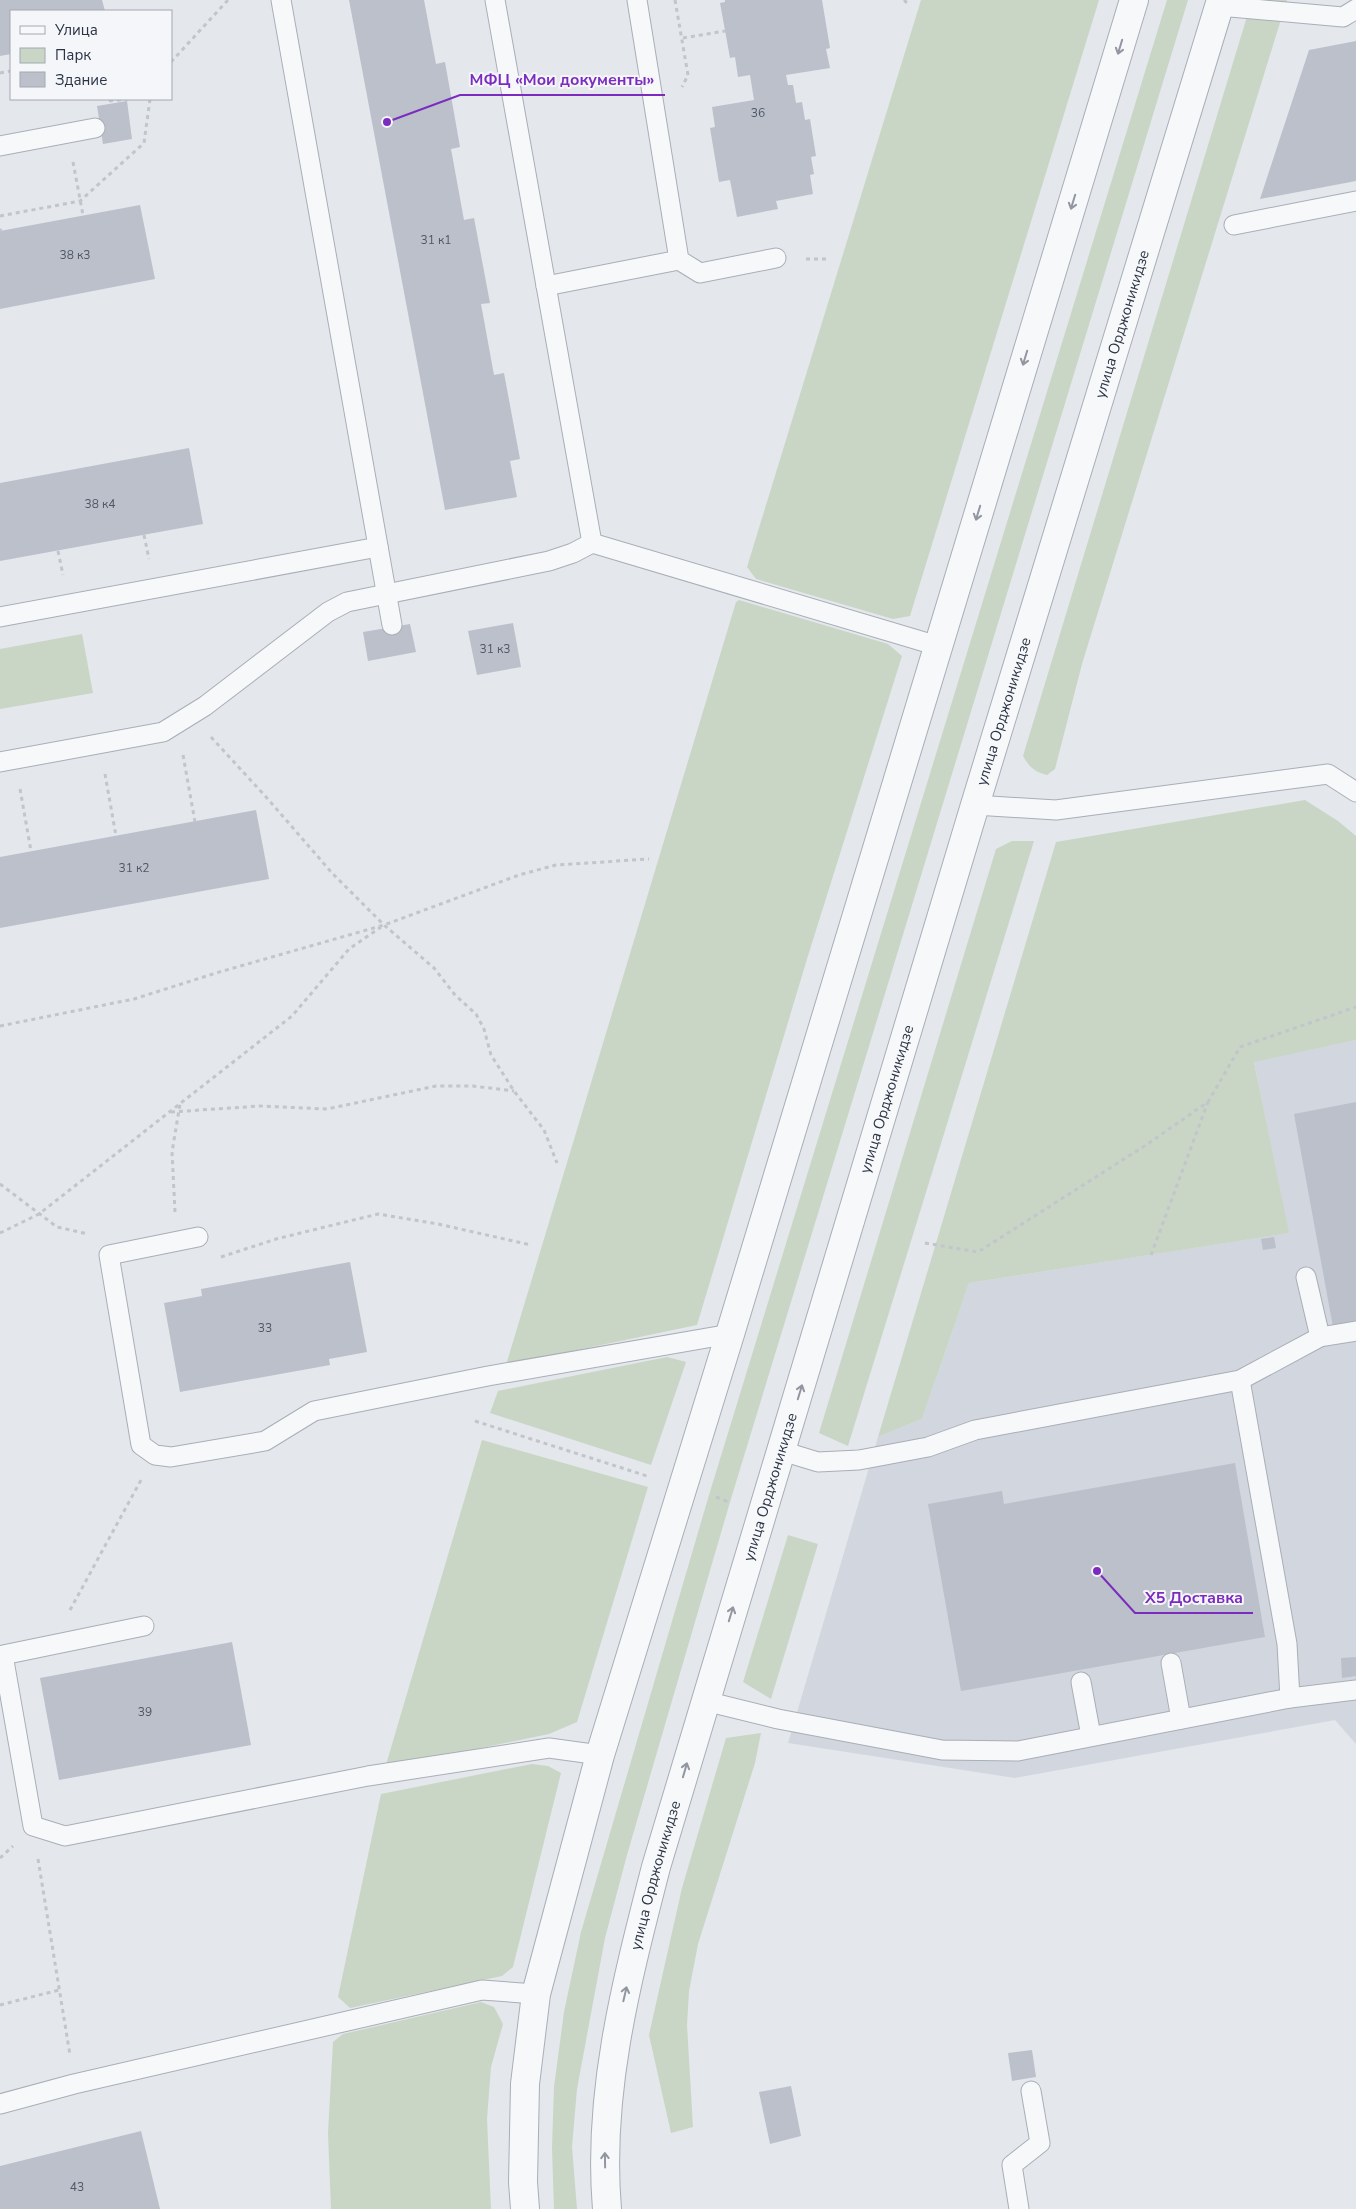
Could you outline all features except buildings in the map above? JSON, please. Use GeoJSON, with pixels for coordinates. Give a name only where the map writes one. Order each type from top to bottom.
{"type":"FeatureCollection","features":[{"type":"Feature","properties":{"kind":"street"},"geometry":{"type":"LineString","coordinates":[[525,2209],[523,2182],[525,2084],[536,1994],[600,1755],[730,1334],[1134,0]]}},
{"type":"Feature","properties":{"kind":"street","name":"улица Орджоникидзе"},"geometry":{"type":"LineString","coordinates":[[607,2209],[604,2136],[615,2042],[656,1867],[975,805],[1220,3]]}},
{"type":"Feature","properties":{"kind":"lane"},"geometry":{"type":"LineString","coordinates":[[281,0],[392,625]]}},
{"type":"Feature","properties":{"kind":"lane"},"geometry":{"type":"LineString","coordinates":[[495,0],[592,543]]}},
{"type":"Feature","properties":{"kind":"lane"},"geometry":{"type":"LineString","coordinates":[[637,0],[680,260]]}},
{"type":"Feature","properties":{"kind":"lane"},"geometry":{"type":"LineString","coordinates":[[1220,3],[1342,16],[1356,9]]}},
{"type":"Feature","properties":{"kind":"lane"},"geometry":{"type":"LineString","coordinates":[[0,146],[95,128]]}},
{"type":"Feature","properties":{"kind":"lane"},"geometry":{"type":"LineString","coordinates":[[1234,225],[1356,201]]}},
{"type":"Feature","properties":{"kind":"lane"},"geometry":{"type":"LineString","coordinates":[[546,286],[680,260],[700,273],[776,258]]}},
{"type":"Feature","properties":{"kind":"lane"},"geometry":{"type":"LineString","coordinates":[[7,761],[163,732],[185,720],[328,612],[347,602],[549,561],[572,553],[592,543],[938,646]]}},
{"type":"Feature","properties":{"kind":"lane"},"geometry":{"type":"LineString","coordinates":[[0,618],[378,547]]}},
{"type":"Feature","properties":{"kind":"lane"},"geometry":{"type":"LineString","coordinates":[[975,805],[1056,810],[1328,774],[1356,792]]}},
{"type":"Feature","properties":{"kind":"lane"},"geometry":{"type":"LineString","coordinates":[[198,1237],[109,1255],[141,1445],[155,1455],[171,1457],[265,1441],[314,1411],[488,1376],[730,1334]]}},
{"type":"Feature","properties":{"kind":"lane"},"geometry":{"type":"LineString","coordinates":[[1306,1277],[1320,1337]]}},
{"type":"Feature","properties":{"kind":"lane"},"geometry":{"type":"LineString","coordinates":[[782,1451],[818,1462],[859,1460],[928,1447],[975,1430],[1240,1380],[1320,1337],[1356,1331]]}},
{"type":"Feature","properties":{"kind":"lane"},"geometry":{"type":"LineString","coordinates":[[1240,1380],[1287,1644],[1290,1698]]}},
{"type":"Feature","properties":{"kind":"lane"},"geometry":{"type":"LineString","coordinates":[[144,1626],[3,1655],[33,1826],[65,1836],[368,1776],[539,1749],[549,1748],[600,1755]]}},
{"type":"Feature","properties":{"kind":"lane"},"geometry":{"type":"LineString","coordinates":[[1171,1663],[1181,1719]]}},
{"type":"Feature","properties":{"kind":"lane"},"geometry":{"type":"LineString","coordinates":[[1081,1682],[1091,1736]]}},
{"type":"Feature","properties":{"kind":"lane"},"geometry":{"type":"LineString","coordinates":[[705,1701],[778,1719],[942,1750],[1018,1750],[1290,1698],[1356,1690]]}},
{"type":"Feature","properties":{"kind":"lane"},"geometry":{"type":"LineString","coordinates":[[0,2104],[74,2084],[482,1990],[536,1994]]}},
{"type":"Feature","properties":{"kind":"lane"},"geometry":{"type":"LineString","coordinates":[[1019,2209],[1012,2165],[1040,2143],[1031,2091]]}},
{"type":"Feature","properties":{"kind":"path"},"geometry":{"type":"LineString","coordinates":[[172,61],[228,0]]}},
{"type":"Feature","properties":{"kind":"path"},"geometry":{"type":"LineString","coordinates":[[904,0],[909,5]]}},
{"type":"Feature","properties":{"kind":"path"},"geometry":{"type":"LineString","coordinates":[[683,38],[725,31]]}},
{"type":"Feature","properties":{"kind":"path"},"geometry":{"type":"LineString","coordinates":[[0,216],[80,201],[144,143],[150,100]]}},
{"type":"Feature","properties":{"kind":"path"},"geometry":{"type":"LineString","coordinates":[[68,133],[83,215]]}},
{"type":"Feature","properties":{"kind":"path"},"geometry":{"type":"LineString","coordinates":[[185,720],[194,822]]}},
{"type":"Feature","properties":{"kind":"path"},"geometry":{"type":"LineString","coordinates":[[185,720],[268,798],[332,873],[384,925],[434,968],[455,994],[476,1014],[484,1029],[491,1055],[514,1091],[544,1130],[557,1163]]}},
{"type":"Feature","properties":{"kind":"path"},"geometry":{"type":"LineString","coordinates":[[99,744],[116,836]]}},
{"type":"Feature","properties":{"kind":"path"},"geometry":{"type":"LineString","coordinates":[[7,761],[31,851]]}},
{"type":"Feature","properties":{"kind":"path"},"geometry":{"type":"LineString","coordinates":[[0,1026],[134,1000],[216,973],[384,925],[519,875],[556,865],[649,859]]}},
{"type":"Feature","properties":{"kind":"path"},"geometry":{"type":"LineString","coordinates":[[0,1233],[38,1214],[292,1016],[349,949],[384,925]]}},
{"type":"Feature","properties":{"kind":"path"},"geometry":{"type":"LineString","coordinates":[[1151,1255],[1208,1102],[1240,1047],[1356,1008]]}},
{"type":"Feature","properties":{"kind":"path"},"geometry":{"type":"LineString","coordinates":[[170,1112],[260,1106],[327,1109],[436,1086],[473,1086],[514,1091]]}},
{"type":"Feature","properties":{"kind":"path"},"geometry":{"type":"LineString","coordinates":[[924,1243],[978,1252],[1146,1145],[1208,1102]]}},
{"type":"Feature","properties":{"kind":"path"},"geometry":{"type":"LineString","coordinates":[[178,1241],[172,1184],[172,1160],[180,1103]]}},
{"type":"Feature","properties":{"kind":"path"},"geometry":{"type":"LineString","coordinates":[[0,1184],[57,1227],[93,1235],[109,1255]]}},
{"type":"Feature","properties":{"kind":"path"},"geometry":{"type":"LineString","coordinates":[[198,1237],[221,1258],[276,1239],[378,1214],[438,1224],[531,1245]]}},
{"type":"Feature","properties":{"kind":"path"},"geometry":{"type":"LineString","coordinates":[[475,1421],[647,1476]]}},
{"type":"Feature","properties":{"kind":"path"},"geometry":{"type":"LineString","coordinates":[[50,1646],[155,1455]]}},
{"type":"Feature","properties":{"kind":"path"},"geometry":{"type":"LineString","coordinates":[[709,1495],[730,1502]]}},
{"type":"Feature","properties":{"kind":"path"},"geometry":{"type":"LineString","coordinates":[[33,1826],[74,2084]]}},
{"type":"Feature","properties":{"kind":"path"},"geometry":{"type":"LineString","coordinates":[[0,2005],[59,1990]]}},
{"type":"Feature","properties":{"kind":"shaded area"},"geometry":{"type":"Polygon","coordinates":[[[1356,1040],[1356,1744],[1335,1720],[1015,1778],[788,1743],[878,1437],[922,1419],[969,1283],[1288,1233],[1254,1061],[1356,1040]]]}},
{"type":"Feature","properties":{"kind":"green space"},"geometry":{"type":"Polygon","coordinates":[[[921,0],[1099,0],[910,616],[893,619],[756,579],[747,567],[921,0]]]}},
{"type":"Feature","properties":{"kind":"green space"},"geometry":{"type":"Polygon","coordinates":[[[1167,0],[1188,0],[730,1502],[627,1855],[605,1938],[577,2089],[572,2147],[577,2209],[554,2209],[552,2148],[554,2087],[564,2012],[581,1932],[709,1495],[1167,0]]]}},
{"type":"Feature","properties":{"kind":"green space"},"geometry":{"type":"Polygon","coordinates":[[[1252,0],[1287,0],[1082,664],[1055,769],[1047,775],[1033,769],[1023,756],[1252,0]]]}},
{"type":"Feature","properties":{"kind":"green space"},"geometry":{"type":"Polygon","coordinates":[[[739,600],[888,644],[902,656],[807,959],[697,1325],[506,1365],[736,602],[739,600]]]}},
{"type":"Feature","properties":{"kind":"green space"},"geometry":{"type":"Polygon","coordinates":[[[82,634],[93,693],[0,709],[0,649],[82,634]]]}},
{"type":"Feature","properties":{"kind":"green space"},"geometry":{"type":"Polygon","coordinates":[[[1305,800],[1338,821],[1356,836],[1356,1040],[1254,1062],[1289,1233],[969,1283],[922,1419],[878,1437],[1056,842],[1305,800]]]}},
{"type":"Feature","properties":{"kind":"green space"},"geometry":{"type":"Polygon","coordinates":[[[1012,841],[1034,841],[848,1446],[819,1433],[996,849],[1012,841]]]}},
{"type":"Feature","properties":{"kind":"green space"},"geometry":{"type":"Polygon","coordinates":[[[667,1357],[686,1362],[651,1465],[490,1413],[498,1391],[667,1357]]]}},
{"type":"Feature","properties":{"kind":"green space"},"geometry":{"type":"Polygon","coordinates":[[[482,1440],[648,1487],[577,1722],[549,1734],[385,1768],[482,1440]]]}},
{"type":"Feature","properties":{"kind":"green space"},"geometry":{"type":"Polygon","coordinates":[[[788,1535],[818,1544],[771,1699],[743,1682],[788,1535]]]}},
{"type":"Feature","properties":{"kind":"green space"},"geometry":{"type":"Polygon","coordinates":[[[761,1733],[755,1763],[698,1944],[689,1991],[687,2025],[693,2127],[671,2133],[649,2035],[682,1888],[726,1738],[761,1733]]]}},
{"type":"Feature","properties":{"kind":"green space"},"geometry":{"type":"Polygon","coordinates":[[[532,1764],[548,1766],[561,1773],[513,1967],[502,1976],[350,2008],[338,1997],[381,1794],[532,1764]]]}},
{"type":"Feature","properties":{"kind":"green space"},"geometry":{"type":"Polygon","coordinates":[[[481,2002],[494,2007],[503,2024],[491,2067],[487,2119],[491,2209],[331,2209],[328,2133],[333,2042],[343,2034],[481,2002]]]}},
{"type":"Feature","properties":{"kind":"place","name":"МФЦ «Мои документы»"},"geometry":{"type":"Point","coordinates":[387,122]}},
{"type":"Feature","properties":{"kind":"place","name":"X5 Доставка"},"geometry":{"type":"Point","coordinates":[1097,1571]}}]}
